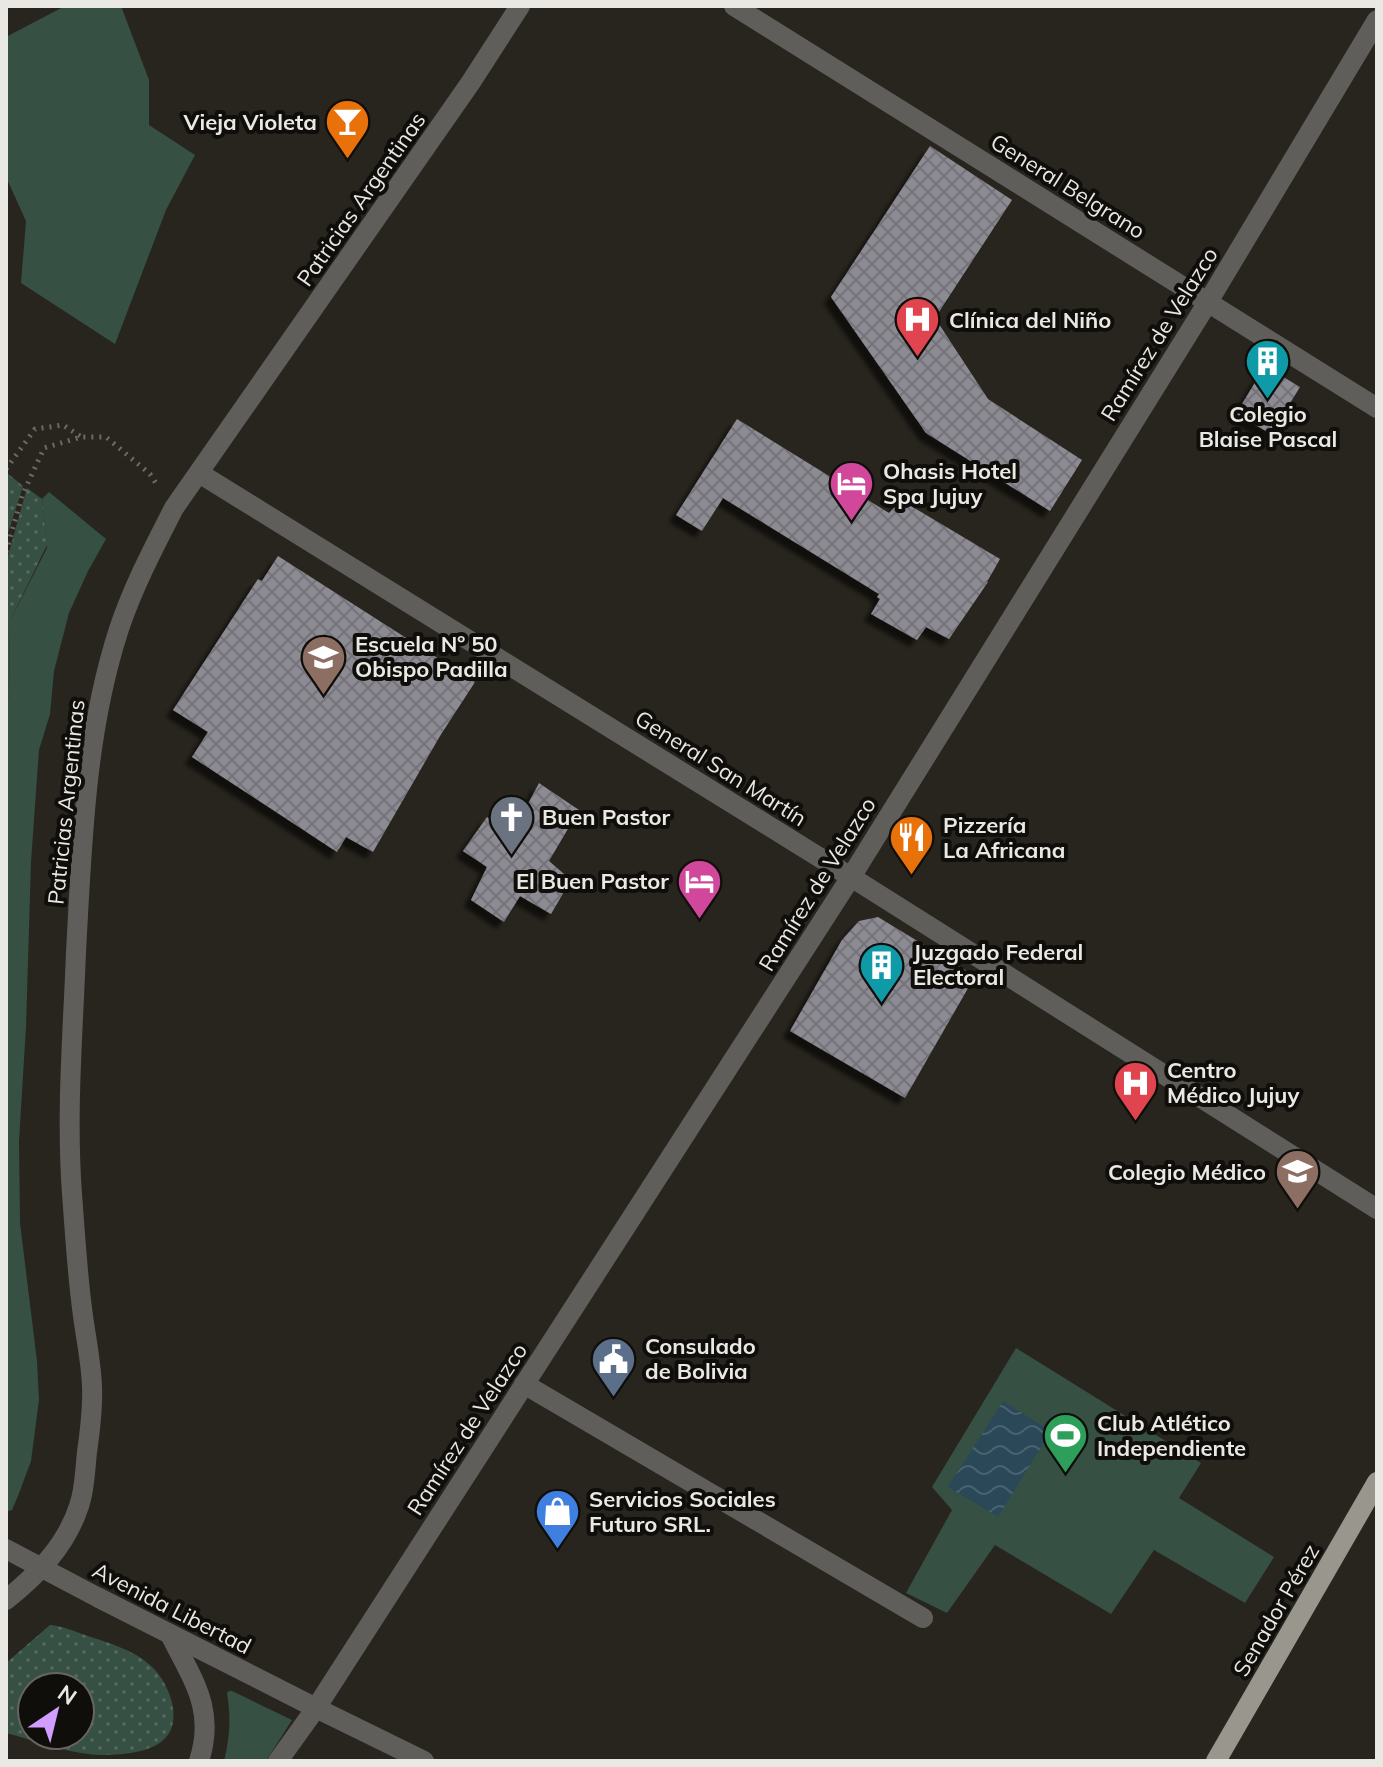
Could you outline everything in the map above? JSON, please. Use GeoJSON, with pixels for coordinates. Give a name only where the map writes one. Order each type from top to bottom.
{"type":"FeatureCollection","features":[{"type":"Feature","properties":{"kind":"main road","name":"Senador Pérez"},"geometry":{"type":"LineString","coordinates":[[1216,1761],[1377,1482]]}},
{"type":"Feature","properties":{"kind":"street","name":"Patricias Argentinas"},"geometry":{"type":"LineString","coordinates":[[6,1600],[51,1559],[79,1506],[84,1479],[92,1387],[76,1241],[69,1133],[72,1018],[91,757],[102,692],[118,631],[128,603],[174,508],[471,82],[520,6]]}},
{"type":"Feature","properties":{"kind":"street","name":"General Belgrano"},"geometry":{"type":"LineString","coordinates":[[734,6],[1377,408]]}},
{"type":"Feature","properties":{"kind":"street","name":"Ramírez de Velazco"},"geometry":{"type":"LineString","coordinates":[[278,1761],[316,1708],[851,877],[1208,302],[1377,20]]}},
{"type":"Feature","properties":{"kind":"street","name":"General San Martín"},"geometry":{"type":"LineString","coordinates":[[199,473],[851,877],[1377,1209]]}},
{"type":"Feature","properties":{"kind":"street"},"geometry":{"type":"LineString","coordinates":[[524,1384],[923,1618]]}},
{"type":"Feature","properties":{"kind":"street","name":"Avenida Libertad"},"geometry":{"type":"LineString","coordinates":[[6,1549],[424,1761]]}},
{"type":"Feature","properties":{"kind":"street"},"geometry":{"type":"LineString","coordinates":[[170,1634],[201,1696],[205,1712],[199,1761]]}},
{"type":"Feature","properties":{"kind":"path"},"geometry":{"type":"LineString","coordinates":[[6,469],[35,429],[63,425],[81,437]]}},
{"type":"Feature","properties":{"kind":"path"},"geometry":{"type":"LineString","coordinates":[[6,552],[22,496],[44,448],[81,437],[106,437],[150,474],[174,508]]}},
{"type":"Feature","properties":{"kind":"green space"},"geometry":{"type":"Polygon","coordinates":[[[65,6],[121,6],[149,80],[149,125],[195,155],[166,210],[115,344],[21,283],[26,221],[6,177],[6,37],[65,6]]]}},
{"type":"Feature","properties":{"kind":"green space"},"geometry":{"type":"Polygon","coordinates":[[[6,472],[23,486],[6,539],[6,472]]]}},
{"type":"Feature","properties":{"kind":"green space"},"geometry":{"type":"Polygon","coordinates":[[[27,488],[42,499],[47,545],[10,621],[9,695],[6,704],[6,563],[27,488]]]}},
{"type":"Feature","properties":{"kind":"green space"},"geometry":{"type":"Polygon","coordinates":[[[49,492],[106,539],[69,613],[54,671],[50,714],[39,750],[19,1141],[20,1223],[39,1400],[31,1461],[12,1510],[6,1512],[6,704],[9,695],[10,621],[47,548],[42,499],[49,492]]]}},
{"type":"Feature","properties":{"kind":"green space","name":"Club Atlético Independiente"},"geometry":{"type":"Polygon","coordinates":[[[1016,1348],[1201,1463],[1179,1498],[1274,1557],[1245,1603],[1154,1550],[1111,1614],[995,1545],[947,1613],[906,1593],[952,1510],[932,1487],[1016,1348]]]}},
{"type":"Feature","properties":{"kind":"green space"},"geometry":{"type":"Polygon","coordinates":[[[50,1625],[136,1655],[151,1666],[164,1682],[174,1714],[168,1734],[148,1749],[109,1755],[70,1751],[96,1751],[96,1671],[16,1671],[16,1736],[6,1733],[6,1663],[50,1625]]]}},
{"type":"Feature","properties":{"kind":"green space"},"geometry":{"type":"Polygon","coordinates":[[[229,1691],[292,1720],[266,1761],[224,1761],[228,1744],[229,1691]]]}},
{"type":"Feature","properties":{"kind":"water"},"geometry":{"type":"Polygon","coordinates":[[[1003,1401],[1051,1431],[998,1517],[948,1487],[1003,1401]]]}},
{"type":"Feature","properties":{"kind":"building","name":"Clínica del Niño"},"geometry":{"type":"Polygon","coordinates":[[[930,146],[1012,200],[935,318],[988,399],[1082,460],[1050,511],[926,433],[831,297],[930,146]]]}},
{"type":"Feature","properties":{"kind":"building","name":"Colegio Blaise Pascal"},"geometry":{"type":"Polygon","coordinates":[[[1265,366],[1300,387],[1271,434],[1236,414],[1265,366]]]}},
{"type":"Feature","properties":{"kind":"building","name":"Ohasis Hotel Spa Jujuy"},"geometry":{"type":"Polygon","coordinates":[[[737,419],[889,513],[901,500],[1000,559],[949,639],[926,627],[917,640],[871,614],[880,599],[877,597],[879,594],[723,498],[702,531],[676,515],[737,419]]]}},
{"type":"Feature","properties":{"kind":"building","name":"Escuela Nº 50 Obispo Padilla"},"geometry":{"type":"Polygon","coordinates":[[[278,556],[475,682],[373,852],[346,837],[337,852],[192,757],[208,732],[173,710],[258,579],[262,581],[278,556]]]}},
{"type":"Feature","properties":{"kind":"building","name":"Buen Pastor"},"geometry":{"type":"Polygon","coordinates":[[[539,783],[579,810],[549,861],[571,880],[551,914],[520,896],[504,922],[471,900],[487,867],[463,851],[487,817],[512,834],[539,783]]]}},
{"type":"Feature","properties":{"kind":"building","name":"Juzgado Federal Electoral"},"geometry":{"type":"Polygon","coordinates":[[[878,917],[975,976],[905,1098],[790,1031],[842,940],[859,921],[878,917]]]}},
{"type":"Feature","properties":{"kind":"place","name":"Vieja Violeta"},"geometry":{"type":"Point","coordinates":[348,161]}},
{"type":"Feature","properties":{"kind":"place","name":"Clínica del Niño"},"geometry":{"type":"Point","coordinates":[918,359]}},
{"type":"Feature","properties":{"kind":"place","name":"Colegio Blaise Pascal"},"geometry":{"type":"Point","coordinates":[1268,400]}},
{"type":"Feature","properties":{"kind":"place","name":"Ohasis Hotel Spa Jujuy"},"geometry":{"type":"Point","coordinates":[852,523]}},
{"type":"Feature","properties":{"kind":"place","name":"Escuela Nº 50 Obispo Padilla"},"geometry":{"type":"Point","coordinates":[324,696]}},
{"type":"Feature","properties":{"kind":"place","name":"Buen Pastor"},"geometry":{"type":"Point","coordinates":[511,856]}},
{"type":"Feature","properties":{"kind":"place","name":"Pizzería La Africana"},"geometry":{"type":"Point","coordinates":[912,877]}},
{"type":"Feature","properties":{"kind":"place","name":"El Buen Pastor"},"geometry":{"type":"Point","coordinates":[700,920]}},
{"type":"Feature","properties":{"kind":"place","name":"Juzgado Federal Electoral"},"geometry":{"type":"Point","coordinates":[882,1004]}},
{"type":"Feature","properties":{"kind":"place","name":"Centro Médico Jujuy"},"geometry":{"type":"Point","coordinates":[1136,1122]}},
{"type":"Feature","properties":{"kind":"place","name":"Colegio Médico"},"geometry":{"type":"Point","coordinates":[1297,1211]}},
{"type":"Feature","properties":{"kind":"place","name":"Consulado de Bolivia"},"geometry":{"type":"Point","coordinates":[614,1398]}},
{"type":"Feature","properties":{"kind":"place","name":"Club Atlético Independiente"},"geometry":{"type":"Point","coordinates":[1066,1475]}},
{"type":"Feature","properties":{"kind":"place","name":"Servicios Sociales Futuro SRL."},"geometry":{"type":"Point","coordinates":[558,1551]}}]}
